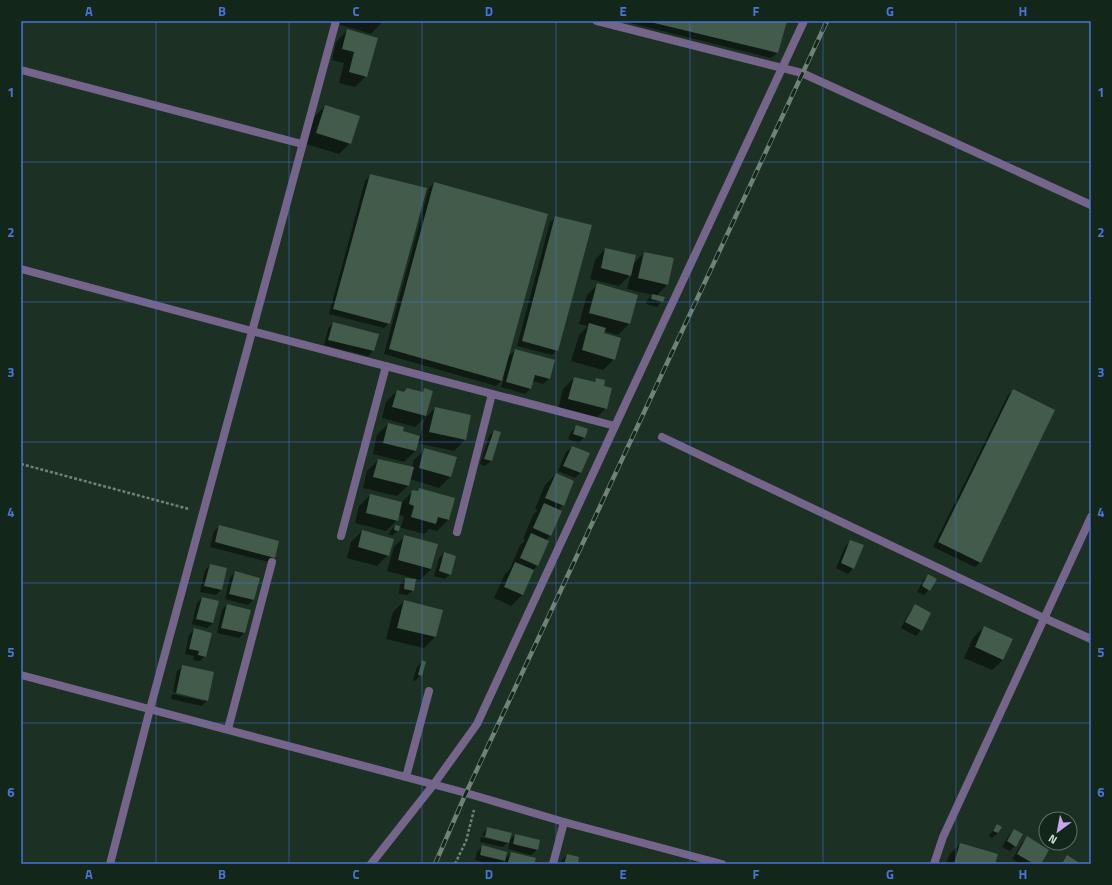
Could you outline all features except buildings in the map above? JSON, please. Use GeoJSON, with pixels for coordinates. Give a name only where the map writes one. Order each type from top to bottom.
{"type":"FeatureCollection","features":[{"type":"Feature","properties":{"kind":"street"},"geometry":{"type":"LineString","coordinates":[[110,864],[150,708],[336,21]]}},
{"type":"Feature","properties":{"kind":"street"},"geometry":{"type":"LineString","coordinates":[[597,21],[802,73],[1091,205]]}},
{"type":"Feature","properties":{"kind":"street"},"geometry":{"type":"LineString","coordinates":[[371,864],[434,784],[478,724],[804,21]]}},
{"type":"Feature","properties":{"kind":"street"},"geometry":{"type":"LineString","coordinates":[[21,70],[302,144]]}},
{"type":"Feature","properties":{"kind":"street"},"geometry":{"type":"LineString","coordinates":[[21,269],[615,426]]}},
{"type":"Feature","properties":{"kind":"street"},"geometry":{"type":"LineString","coordinates":[[341,536],[386,366]]}},
{"type":"Feature","properties":{"kind":"street"},"geometry":{"type":"LineString","coordinates":[[457,532],[492,394]]}},
{"type":"Feature","properties":{"kind":"street"},"geometry":{"type":"LineString","coordinates":[[662,437],[1091,639]]}},
{"type":"Feature","properties":{"kind":"street"},"geometry":{"type":"LineString","coordinates":[[934,864],[943,837],[1091,517]]}},
{"type":"Feature","properties":{"kind":"street"},"geometry":{"type":"LineString","coordinates":[[228,729],[272,562]]}},
{"type":"Feature","properties":{"kind":"street"},"geometry":{"type":"LineString","coordinates":[[21,674],[434,784],[564,822],[722,864]]}},
{"type":"Feature","properties":{"kind":"street"},"geometry":{"type":"LineString","coordinates":[[406,777],[429,691]]}},
{"type":"Feature","properties":{"kind":"street"},"geometry":{"type":"LineString","coordinates":[[553,864],[564,822]]}},
{"type":"Feature","properties":{"kind":"path"},"geometry":{"type":"LineString","coordinates":[[21,464],[203,513]]}},
{"type":"Feature","properties":{"kind":"path"},"geometry":{"type":"LineString","coordinates":[[455,864],[466,841],[478,796]]}},
{"type":"Feature","properties":{"kind":"railway"},"geometry":{"type":"LineString","coordinates":[[435,864],[466,793],[827,21]]}}]}
